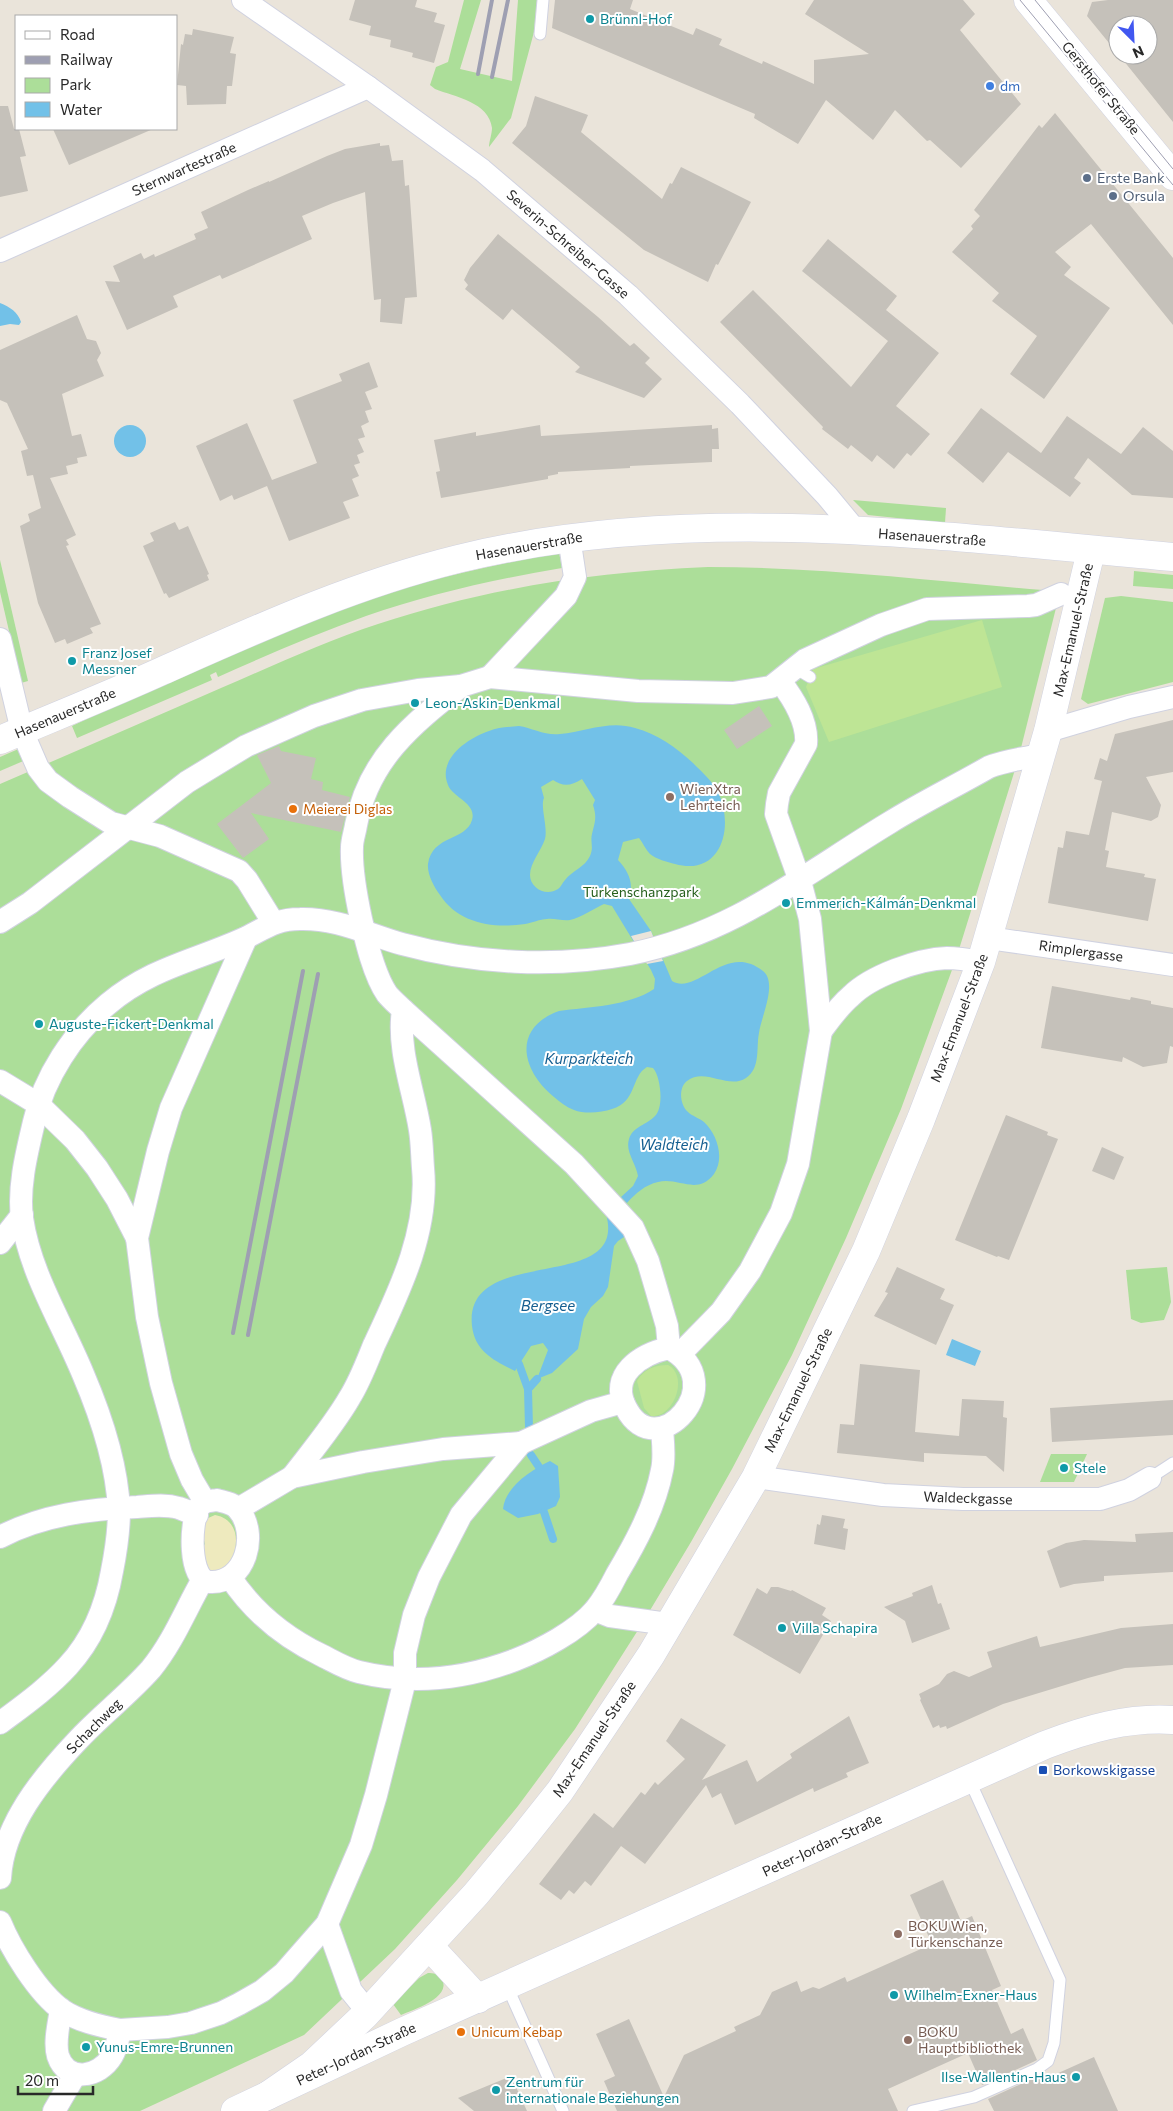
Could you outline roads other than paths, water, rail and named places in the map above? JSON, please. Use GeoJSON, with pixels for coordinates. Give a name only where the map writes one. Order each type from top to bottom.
{"type":"FeatureCollection","features":[{"type":"Feature","properties":{"kind":"street","name":"Severin-Schreiber-Gasse"},"geometry":{"type":"LineString","coordinates":[[243,0],[368,87],[482,170],[628,296],[740,404],[856,531]]}},
{"type":"Feature","properties":{"kind":"street","name":"Gersthofer Straße"},"geometry":{"type":"LineString","coordinates":[[1028,0],[1173,176]]}},
{"type":"Feature","properties":{"kind":"street","name":"Sternwartestraße"},"geometry":{"type":"LineString","coordinates":[[0,251],[368,87]]}},
{"type":"Feature","properties":{"kind":"street","name":"Hasenauerstraße"},"geometry":{"type":"LineString","coordinates":[[11,736],[80,708],[312,605],[356,589],[459,559],[569,537],[670,528],[744,527],[856,531],[1173,557]]}},
{"type":"Feature","properties":{"kind":"street"},"geometry":{"type":"LineString","coordinates":[[490,677],[566,596],[575,577],[569,537]]}},
{"type":"Feature","properties":{"kind":"street","name":"Max-Emanuel-Straße"},"geometry":{"type":"LineString","coordinates":[[267,2096],[312,2065],[368,2012],[476,1894],[560,1791],[646,1663],[756,1477],[866,1250],[921,1120],[985,950],[1045,743],[1092,550]]}},
{"type":"Feature","properties":{"kind":"street"},"geometry":{"type":"LineString","coordinates":[[461,686],[400,737],[370,781],[359,810],[352,847],[356,895],[364,931],[378,977],[387,994],[574,1164],[633,1228],[648,1261],[675,1351],[691,1370],[694,1381],[693,1395],[688,1407],[678,1419],[662,1428],[651,1428],[641,1424],[627,1410],[623,1402],[622,1385],[629,1368],[640,1358],[655,1351],[675,1351],[721,1312],[750,1271],[781,1213],[798,1164],[821,1032],[810,919],[800,881],[776,814],[779,794],[806,744],[805,726],[790,695],[794,675],[805,660],[909,614],[927,609],[1036,605],[1061,594]]}},
{"type":"Feature","properties":{"kind":"street"},"geometry":{"type":"LineString","coordinates":[[0,639],[11,736],[48,781],[111,824],[160,836],[239,871],[247,880],[273,922]]}},
{"type":"Feature","properties":{"kind":"street"},"geometry":{"type":"LineString","coordinates":[[0,922],[30,903],[130,828],[187,782],[229,756],[246,746],[314,716],[362,700],[418,690],[461,686],[490,677],[638,691],[733,693],[762,689],[794,675]]}},
{"type":"Feature","properties":{"kind":"street"},"geometry":{"type":"LineString","coordinates":[[0,1722],[37,1696],[69,1665],[93,1632],[109,1591],[118,1540],[119,1508],[112,1460],[97,1409],[82,1371],[56,1317],[32,1256],[22,1215],[24,1163],[38,1104],[59,1061],[85,1026],[107,1005],[140,980],[182,961],[246,938],[273,922],[297,918],[338,922],[403,944],[443,954],[512,962],[584,960],[648,949],[722,924],[800,881],[889,823],[989,767],[1003,762],[1022,760],[1045,743],[1129,707],[1173,697]]}},
{"type":"Feature","properties":{"kind":"street"},"geometry":{"type":"LineString","coordinates":[[0,1537],[39,1521],[67,1514],[119,1508],[164,1506],[201,1509],[217,1500],[230,1503],[238,1509],[246,1527],[247,1549],[237,1570],[230,1577],[211,1582],[202,1580],[198,1576],[193,1535],[201,1509],[181,1454],[161,1383],[147,1317],[138,1238],[158,1151],[171,1108],[246,938]]}},
{"type":"Feature","properties":{"kind":"street","name":"Rimplergasse"},"geometry":{"type":"LineString","coordinates":[[821,1032],[852,994],[870,982],[896,970],[923,962],[985,950],[1173,965]]}},
{"type":"Feature","properties":{"kind":"street"},"geometry":{"type":"LineString","coordinates":[[292,1477],[351,1397],[401,1288],[414,1248],[422,1203],[424,1173],[420,1130],[403,1048],[401,1025],[403,1010]]}},
{"type":"Feature","properties":{"kind":"street"},"geometry":{"type":"LineString","coordinates":[[0,1081],[38,1104],[75,1140],[97,1168],[117,1199],[138,1238]]}},
{"type":"Feature","properties":{"kind":"street"},"geometry":{"type":"LineString","coordinates":[[0,1243],[22,1215]]}},
{"type":"Feature","properties":{"kind":"street"},"geometry":{"type":"LineString","coordinates":[[238,1509],[292,1477],[363,1462],[443,1450],[521,1443],[591,1411],[623,1402]]}},
{"type":"Feature","properties":{"kind":"street"},"geometry":{"type":"LineString","coordinates":[[230,1577],[254,1609],[273,1626],[300,1645],[357,1672],[405,1680],[470,1674],[496,1667],[528,1655],[551,1643],[595,1610],[637,1540],[654,1495],[662,1470],[662,1428]]}},
{"type":"Feature","properties":{"kind":"street"},"geometry":{"type":"LineString","coordinates":[[0,1922],[27,1971],[61,2009],[77,2018],[120,2030],[168,2027],[191,2023],[221,2014],[262,1991],[284,1973],[327,1924],[361,1845],[376,1795],[405,1680],[406,1653],[414,1615],[442,1549],[461,1515],[521,1443]]}},
{"type":"Feature","properties":{"kind":"street","name":"Waldeckgasse"},"geometry":{"type":"LineString","coordinates":[[756,1477],[883,1495],[991,1500],[1100,1499],[1128,1490],[1150,1478]]}},
{"type":"Feature","properties":{"kind":"street","name":"Schachweg"},"geometry":{"type":"LineString","coordinates":[[0,1878],[7,1824],[77,1741],[145,1675],[164,1652],[178,1630],[202,1580]]}},
{"type":"Feature","properties":{"kind":"street"},"geometry":{"type":"LineString","coordinates":[[595,1610],[610,1616],[668,1624]]}},
{"type":"Feature","properties":{"kind":"street","name":"Peter-Jordan-Straße"},"geometry":{"type":"LineString","coordinates":[[235,2111],[968,1778],[1071,1735],[1121,1722],[1173,1720]]}},
{"type":"Feature","properties":{"kind":"street"},"geometry":{"type":"LineString","coordinates":[[327,1924],[351,1991],[368,2012]]}},
{"type":"Feature","properties":{"kind":"street"},"geometry":{"type":"LineString","coordinates":[[429,1946],[478,1999]]}},
{"type":"Feature","properties":{"kind":"street"},"geometry":{"type":"LineString","coordinates":[[61,2009],[57,2032],[58,2055],[65,2069],[75,2075],[83,2076],[99,2070],[111,2058],[118,2043],[120,2030]]}},
{"type":"Feature","properties":{"kind":"street"},"geometry":{"type":"LineString","coordinates":[[54,2111],[75,2075]]}},
{"type":"Feature","properties":{"kind":"lane"},"geometry":{"type":"LineString","coordinates":[[540,34],[543,0]]}},
{"type":"Feature","properties":{"kind":"lane","name":"Waldeckgasse"},"geometry":{"type":"LineString","coordinates":[[1150,1478],[1173,1463]]}},
{"type":"Feature","properties":{"kind":"lane"},"geometry":{"type":"LineString","coordinates":[[913,2111],[974,2097],[1037,2069],[1048,2061],[1054,2042],[1060,1980],[968,1778]]}},
{"type":"Feature","properties":{"kind":"lane"},"geometry":{"type":"LineString","coordinates":[[507,1986],[563,2111]]}},
{"type":"Feature","properties":{"kind":"water"},"geometry":{"type":"Polygon","coordinates":[[[0,303],[16,313],[21,322],[19,325],[0,326],[0,303]]]}},
{"type":"Feature","properties":{"kind":"water"},"geometry":{"type":"Polygon","coordinates":[[[130,425],[142,429],[146,441],[142,453],[130,457],[118,453],[114,441],[118,429],[130,425]]]}},
{"type":"Feature","properties":{"kind":"water"},"geometry":{"type":"Polygon","coordinates":[[[616,725],[635,728],[659,737],[680,752],[707,777],[718,792],[725,820],[724,834],[720,846],[713,856],[704,863],[691,866],[658,859],[650,854],[639,838],[623,842],[618,860],[630,878],[629,899],[651,931],[672,981],[682,984],[692,982],[725,965],[737,962],[749,963],[763,971],[767,976],[769,992],[759,1033],[756,1063],[751,1074],[739,1081],[732,1082],[709,1077],[694,1077],[687,1081],[682,1088],[681,1096],[685,1109],[709,1127],[718,1146],[719,1161],[717,1168],[708,1180],[701,1184],[658,1182],[641,1190],[627,1203],[621,1197],[633,1186],[638,1176],[628,1148],[629,1139],[637,1128],[655,1116],[660,1106],[660,1085],[653,1068],[647,1067],[642,1071],[630,1095],[620,1106],[603,1111],[588,1112],[571,1109],[554,1097],[534,1075],[529,1062],[526,1050],[528,1039],[534,1028],[544,1018],[559,1011],[595,1007],[633,999],[654,989],[655,979],[651,970],[612,906],[604,904],[570,920],[550,919],[501,926],[477,922],[456,912],[440,895],[431,880],[428,864],[431,855],[442,843],[469,827],[473,814],[468,805],[448,785],[447,767],[451,758],[464,744],[481,734],[496,729],[519,726],[555,734],[616,725]],[[582,779],[567,785],[553,780],[541,787],[544,798],[546,834],[530,870],[533,884],[540,890],[549,892],[558,889],[568,877],[588,860],[592,850],[595,823],[593,805],[595,800],[582,779]]]}},
{"type":"Feature","properties":{"kind":"water","name":"Bergsee"},"geometry":{"type":"Polygon","coordinates":[[[606,1214],[627,1235],[614,1246],[608,1287],[603,1296],[591,1307],[584,1319],[578,1349],[552,1373],[537,1379],[548,1350],[543,1343],[531,1346],[515,1371],[493,1359],[477,1343],[474,1335],[472,1326],[476,1300],[492,1285],[517,1275],[571,1263],[594,1254],[606,1239],[606,1214]]]}},
{"type":"Feature","properties":{"kind":"water"},"geometry":{"type":"Polygon","coordinates":[[[952,1339],[981,1351],[975,1366],[946,1355],[952,1339]]]}},
{"type":"Feature","properties":{"kind":"water"},"geometry":{"type":"Polygon","coordinates":[[[550,1461],[558,1466],[560,1497],[556,1506],[538,1514],[518,1518],[503,1509],[509,1493],[520,1480],[550,1461]]]}},
{"type":"Feature","properties":{"kind":"waterway"},"geometry":{"type":"LineString","coordinates":[[519,1364],[528,1389]]}},
{"type":"Feature","properties":{"kind":"waterway"},"geometry":{"type":"LineString","coordinates":[[529,1428],[528,1389],[537,1379]]}},
{"type":"Feature","properties":{"kind":"waterway"},"geometry":{"type":"LineString","coordinates":[[531,1455],[539,1467]]}},
{"type":"Feature","properties":{"kind":"waterway"},"geometry":{"type":"LineString","coordinates":[[544,1512],[553,1539]]}},
{"type":"Feature","properties":{"kind":"tram line"},"geometry":{"type":"LineString","coordinates":[[1020,0],[1173,185]]}},
{"type":"Feature","properties":{"kind":"tram line"},"geometry":{"type":"LineString","coordinates":[[1035,0],[1173,169]]}},
{"type":"Feature","properties":{"kind":"railway"},"geometry":{"type":"LineString","coordinates":[[478,74],[492,0]]}},
{"type":"Feature","properties":{"kind":"railway"},"geometry":{"type":"LineString","coordinates":[[492,77],[508,0]]}},
{"type":"Feature","properties":{"kind":"railway"},"geometry":{"type":"LineString","coordinates":[[233,1333],[303,971]]}},
{"type":"Feature","properties":{"kind":"railway"},"geometry":{"type":"LineString","coordinates":[[248,1335],[318,974]]}},
{"type":"Feature","properties":{"kind":"place","name":"Brünnl-Hof"},"geometry":{"type":"Point","coordinates":[590,19]}},
{"type":"Feature","properties":{"kind":"place","name":"dm"},"geometry":{"type":"Point","coordinates":[990,86]}},
{"type":"Feature","properties":{"kind":"place","name":"Erste Bank"},"geometry":{"type":"Point","coordinates":[1087,178]}},
{"type":"Feature","properties":{"kind":"place","name":"Orsula"},"geometry":{"type":"Point","coordinates":[1113,196]}},
{"type":"Feature","properties":{"kind":"place","name":"Franz Josef Messner"},"geometry":{"type":"Point","coordinates":[72,661]}},
{"type":"Feature","properties":{"kind":"place","name":"Leon-Askin-Denkmal"},"geometry":{"type":"Point","coordinates":[415,703]}},
{"type":"Feature","properties":{"kind":"place","name":"WienXtra Lehrteich"},"geometry":{"type":"Point","coordinates":[670,797]}},
{"type":"Feature","properties":{"kind":"place","name":"Meierei Diglas"},"geometry":{"type":"Point","coordinates":[293,809]}},
{"type":"Feature","properties":{"kind":"place","name":"Emmerich-Kálmán-Denkmal"},"geometry":{"type":"Point","coordinates":[786,903]}},
{"type":"Feature","properties":{"kind":"place","name":"Auguste-Fickert-Denkmal"},"geometry":{"type":"Point","coordinates":[39,1024]}},
{"type":"Feature","properties":{"kind":"place","name":"Stele"},"geometry":{"type":"Point","coordinates":[1064,1468]}},
{"type":"Feature","properties":{"kind":"place","name":"Villa Schapira"},"geometry":{"type":"Point","coordinates":[782,1628]}},
{"type":"Feature","properties":{"kind":"place","name":"Borkowskigasse"},"geometry":{"type":"Point","coordinates":[1043,1770]}},
{"type":"Feature","properties":{"kind":"place","name":"BOKU Wien, Türkenschanze"},"geometry":{"type":"Point","coordinates":[898,1934]}},
{"type":"Feature","properties":{"kind":"place","name":"Wilhelm-Exner-Haus"},"geometry":{"type":"Point","coordinates":[894,1995]}},
{"type":"Feature","properties":{"kind":"place","name":"Unicum Kebap"},"geometry":{"type":"Point","coordinates":[461,2032]}},
{"type":"Feature","properties":{"kind":"place","name":"BOKU Hauptbibliothek"},"geometry":{"type":"Point","coordinates":[908,2040]}},
{"type":"Feature","properties":{"kind":"place","name":"Yunus-Emre-Brunnen"},"geometry":{"type":"Point","coordinates":[86,2047]}},
{"type":"Feature","properties":{"kind":"place","name":"Ilse-Wallentin-Haus"},"geometry":{"type":"Point","coordinates":[1076,2077]}},
{"type":"Feature","properties":{"kind":"place","name":"Zentrum für internationale Beziehungen"},"geometry":{"type":"Point","coordinates":[496,2090]}},
{"type":"Feature","properties":{"kind":"park label","name":"Türkenschanzpark"},"geometry":{"type":"Point","coordinates":[641,892]}},
{"type":"Feature","properties":{"kind":"water label","name":"Kurparkteich"},"geometry":{"type":"Point","coordinates":[589,1059]}},
{"type":"Feature","properties":{"kind":"water label","name":"Waldteich"},"geometry":{"type":"Point","coordinates":[674,1145]}}]}
